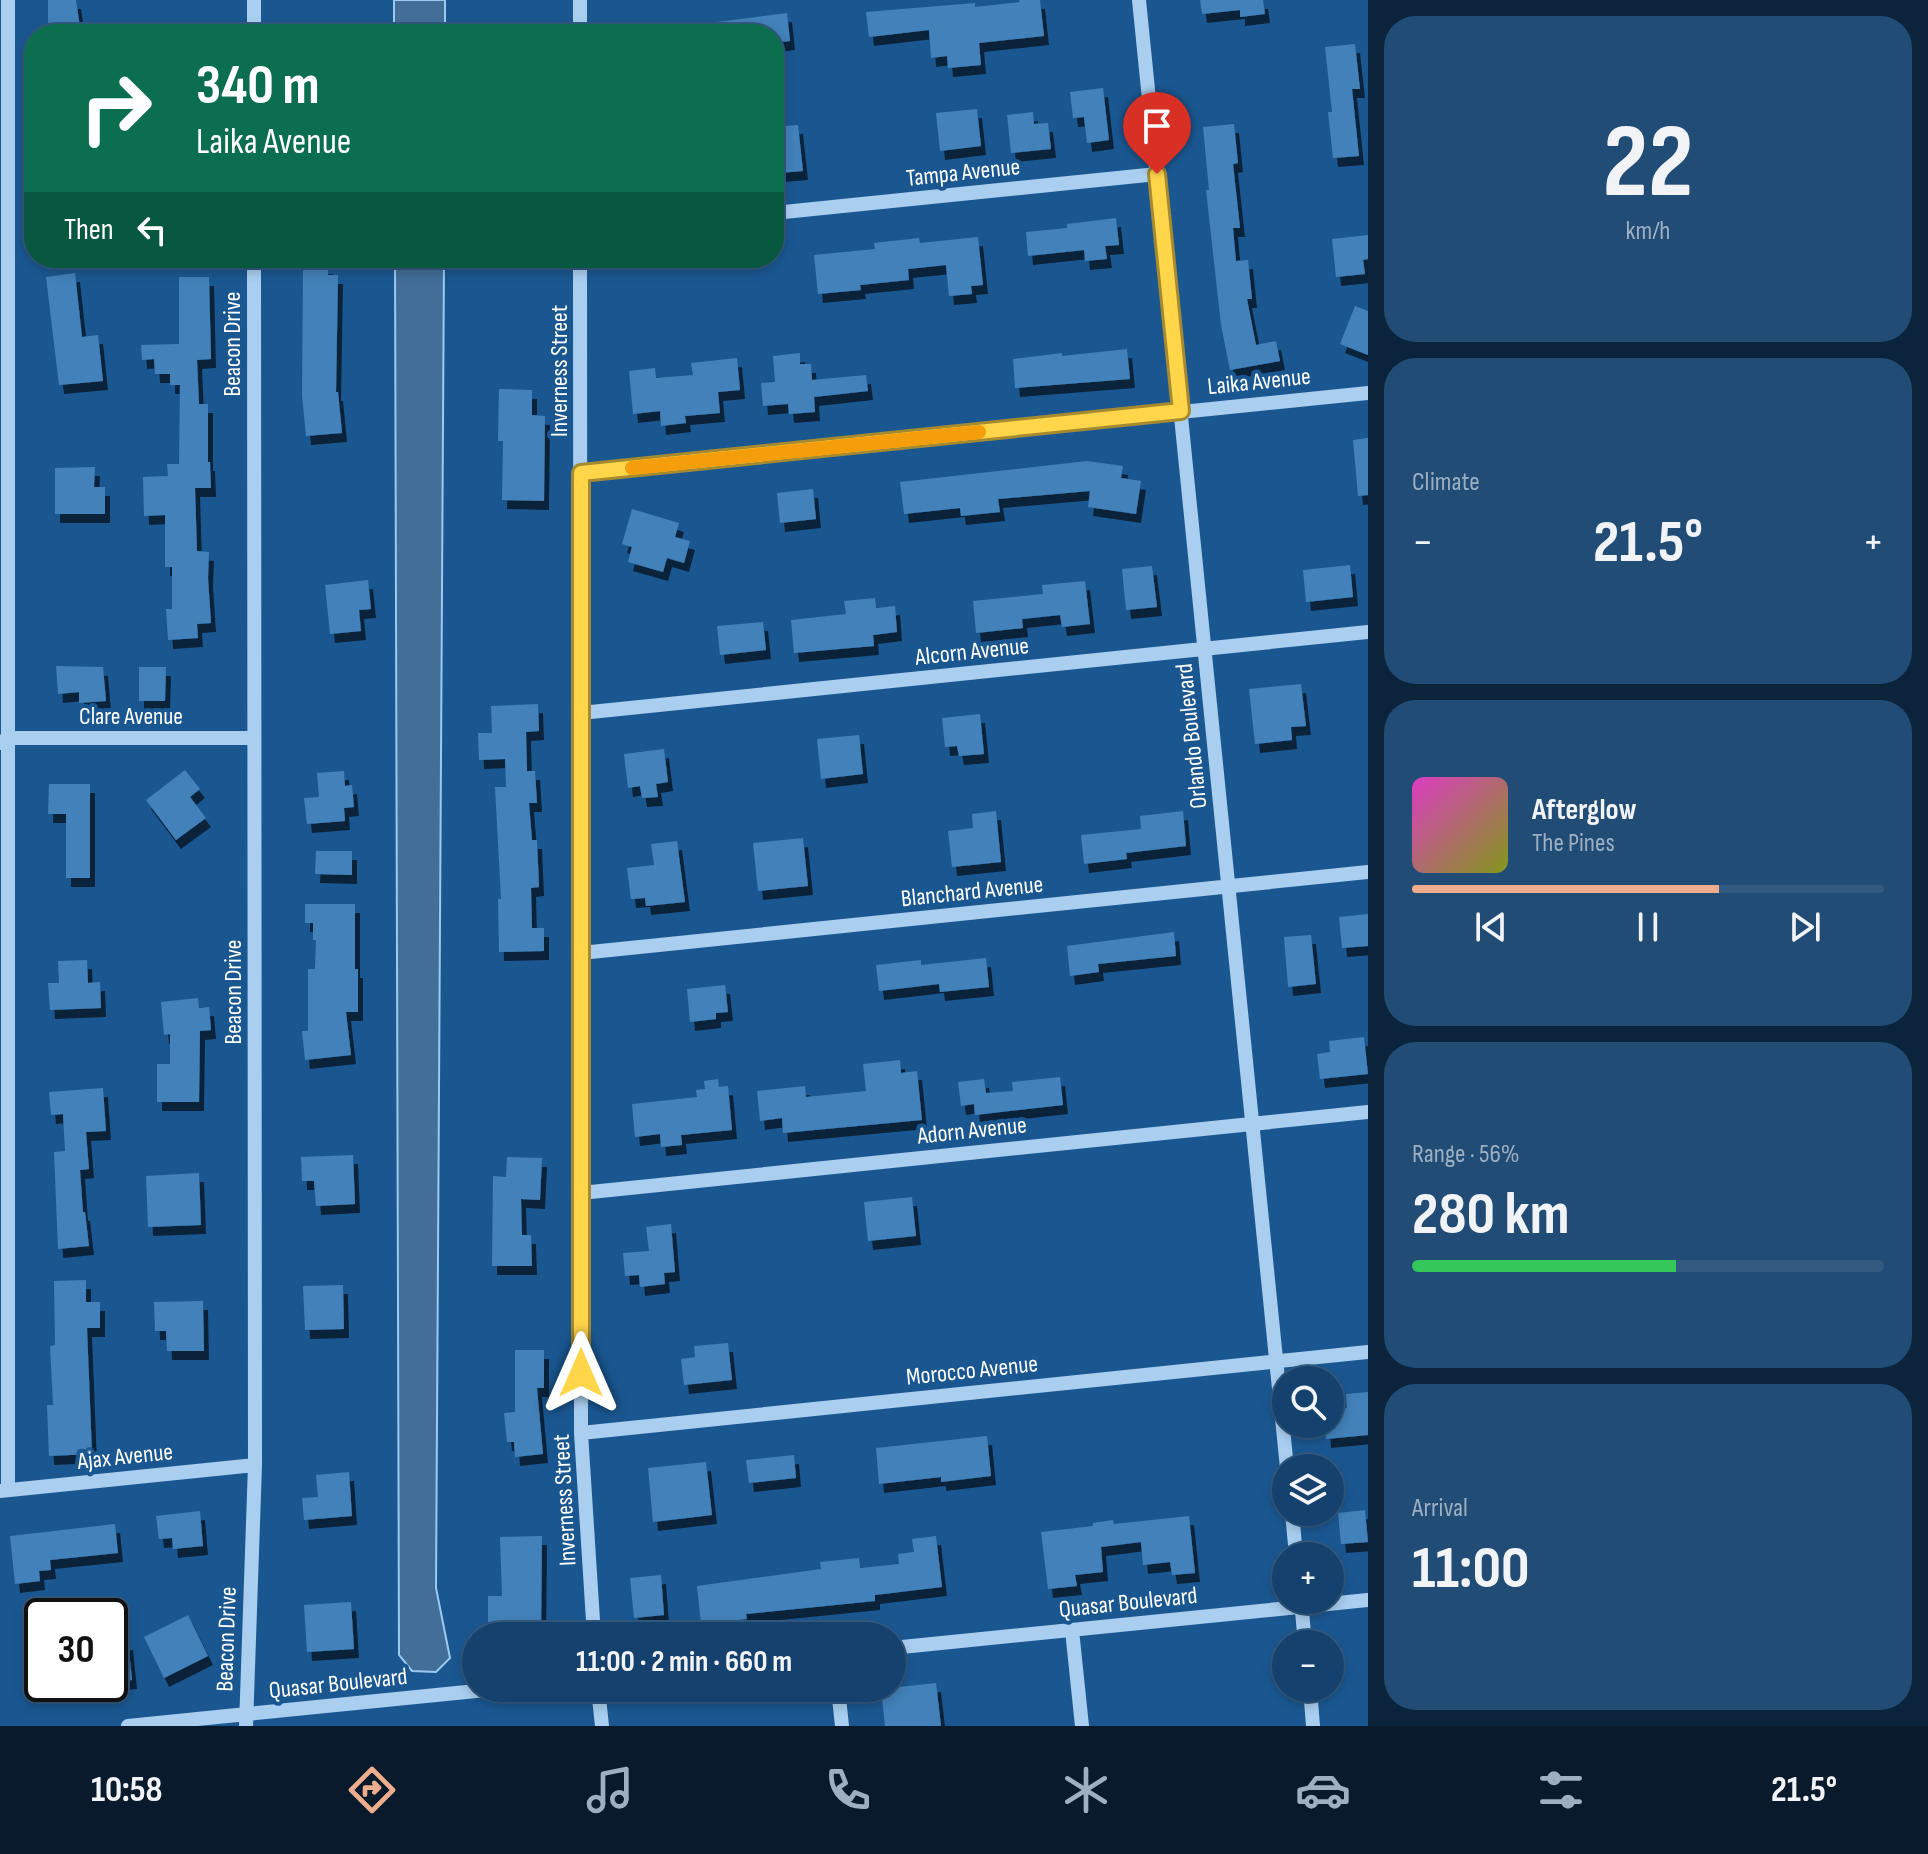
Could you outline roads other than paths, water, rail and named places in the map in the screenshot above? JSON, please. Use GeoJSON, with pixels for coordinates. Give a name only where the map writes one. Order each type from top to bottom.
{"type":"FeatureCollection","features":[{"type":"Feature","properties":{"kind":"street"},"geometry":{"type":"LineString","coordinates":[[4,1491],[8,0]]}},
{"type":"Feature","properties":{"kind":"street"},"geometry":{"type":"LineString","coordinates":[[254,0],[254,24]]}},
{"type":"Feature","properties":{"kind":"street"},"geometry":{"type":"LineString","coordinates":[[580,0],[580,24]]}},
{"type":"Feature","properties":{"kind":"street","name":"Orlando Boulevard"},"geometry":{"type":"LineString","coordinates":[[1139,0],[1286,1454]]}},
{"type":"Feature","properties":{"kind":"street","name":"Tampa Avenue"},"geometry":{"type":"LineString","coordinates":[[784,212],[1157,174]]}},
{"type":"Feature","properties":{"kind":"street","name":"Beacon Drive"},"geometry":{"type":"LineString","coordinates":[[245,1720],[255,1465],[254,268]]}},
{"type":"Feature","properties":{"kind":"street","name":"Inverness Street"},"geometry":{"type":"LineString","coordinates":[[580,268],[581,1433],[593,1622]]}},
{"type":"Feature","properties":{"kind":"street","name":"Laika Avenue"},"geometry":{"type":"LineString","coordinates":[[581,473],[1368,393]]}},
{"type":"Feature","properties":{"kind":"street","name":"Alcorn Avenue"},"geometry":{"type":"LineString","coordinates":[[581,713],[1368,632]]}},
{"type":"Feature","properties":{"kind":"street","name":"Clare Avenue"},"geometry":{"type":"LineString","coordinates":[[4,741],[254,738]]}},
{"type":"Feature","properties":{"kind":"street","name":"Blanchard Avenue"},"geometry":{"type":"LineString","coordinates":[[581,953],[1368,872]]}},
{"type":"Feature","properties":{"kind":"street","name":"Adorn Avenue"},"geometry":{"type":"LineString","coordinates":[[581,1193],[1368,1112]]}},
{"type":"Feature","properties":{"kind":"street","name":"Morocco Avenue"},"geometry":{"type":"LineString","coordinates":[[581,1433],[1368,1352]]}},
{"type":"Feature","properties":{"kind":"street","name":"Ajax Avenue"},"geometry":{"type":"LineString","coordinates":[[4,1491],[255,1465]]}},
{"type":"Feature","properties":{"kind":"street","name":"Quasar Boulevard"},"geometry":{"type":"LineString","coordinates":[[1344,1601],[1368,1600]]}},
{"type":"Feature","properties":{"kind":"street","name":"Quasar Boulevard"},"geometry":{"type":"LineString","coordinates":[[906,1647],[1272,1606]]}},
{"type":"Feature","properties":{"kind":"street"},"geometry":{"type":"LineString","coordinates":[[1072,1630],[1082,1726]]}},
{"type":"Feature","properties":{"kind":"street","name":"Quasar Boulevard"},"geometry":{"type":"LineString","coordinates":[[128,1726],[245,1720],[462,1693]]}},
{"type":"Feature","properties":{"kind":"street"},"geometry":{"type":"LineString","coordinates":[[599,1702],[602,1726]]}},
{"type":"Feature","properties":{"kind":"street"},"geometry":{"type":"LineString","coordinates":[[839,1702],[842,1726]]}},
{"type":"Feature","properties":{"kind":"street"},"geometry":{"type":"LineString","coordinates":[[1311,1702],[1313,1726]]}},
{"type":"Feature","properties":{"kind":"water"},"geometry":{"type":"Polygon","coordinates":[[[394,0],[445,0],[445,24],[394,24],[394,0]]]}},
{"type":"Feature","properties":{"kind":"water"},"geometry":{"type":"Polygon","coordinates":[[[395,268],[444,268],[436,1588],[450,1658],[436,1672],[412,1671],[399,1655],[395,268]]]}}]}
